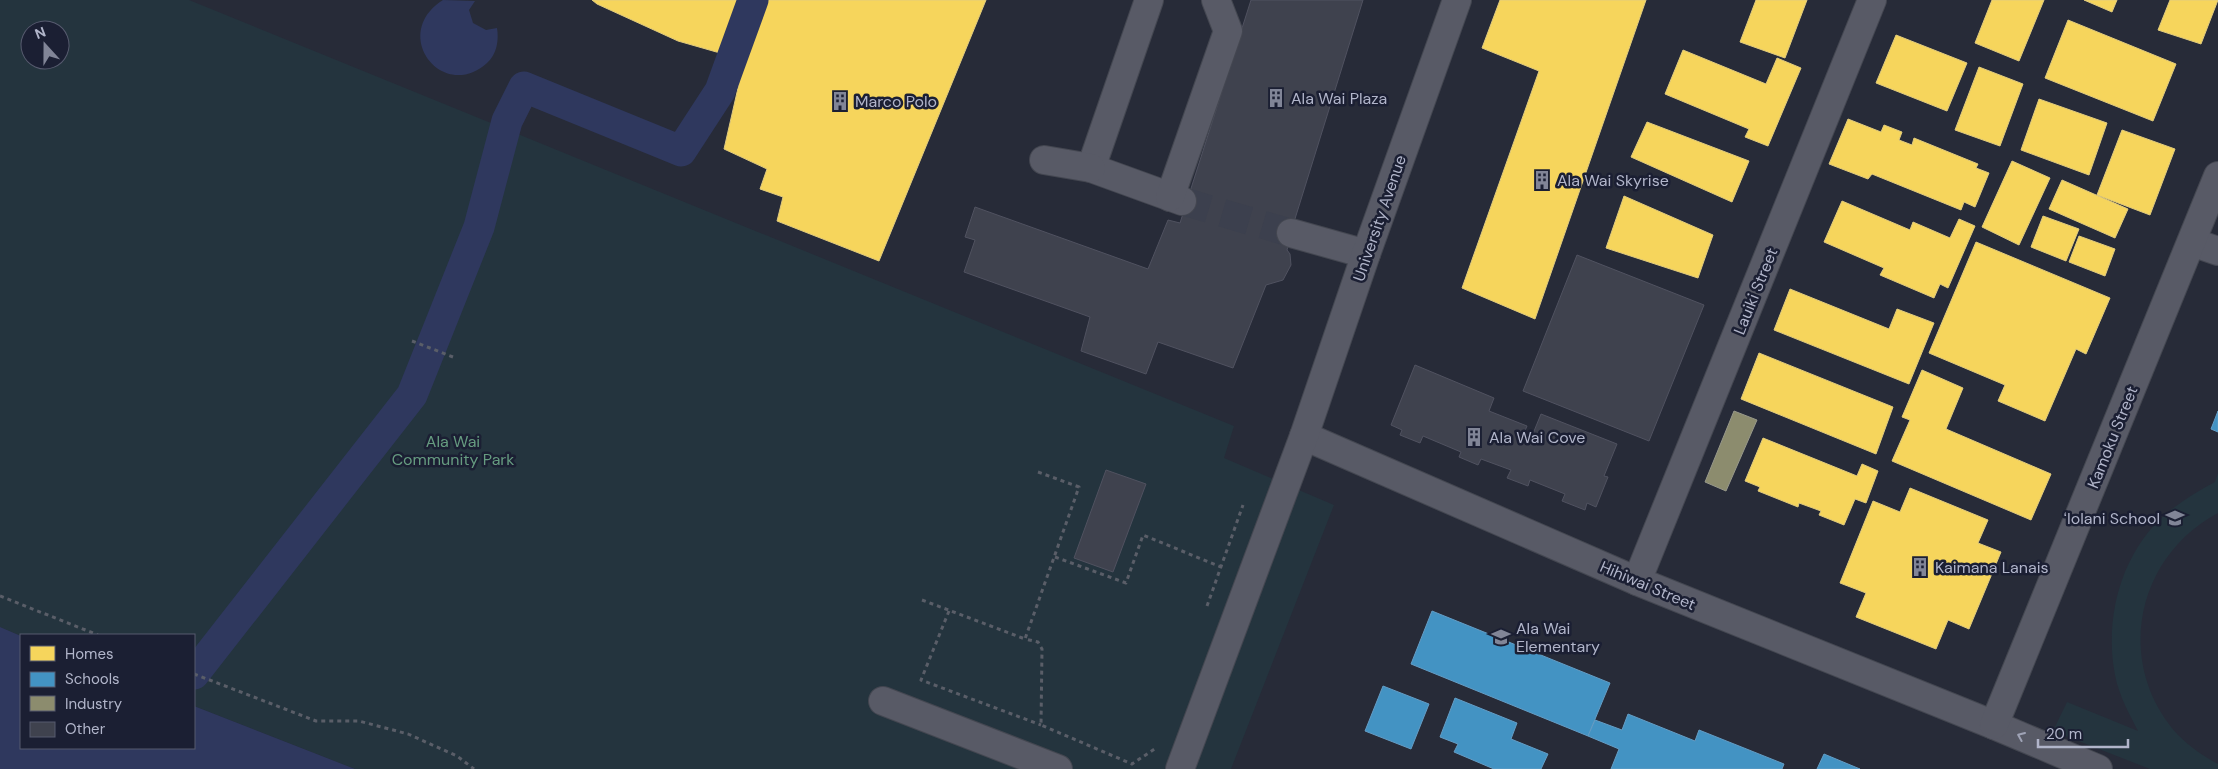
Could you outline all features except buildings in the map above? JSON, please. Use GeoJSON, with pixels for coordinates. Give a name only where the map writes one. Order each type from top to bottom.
{"type":"FeatureCollection","features":[{"type":"Feature","properties":{"kind":"street"},"geometry":{"type":"LineString","coordinates":[[1091,168],[1149,0]]}},
{"type":"Feature","properties":{"kind":"street"},"geometry":{"type":"LineString","coordinates":[[1044,160],[1091,168],[1176,199],[1228,31],[1216,0]]}},
{"type":"Feature","properties":{"kind":"street","name":"University Avenue"},"geometry":{"type":"LineString","coordinates":[[1180,769],[1304,436],[1366,254],[1457,0]]}},
{"type":"Feature","properties":{"kind":"street","name":"Lauiki Street"},"geometry":{"type":"LineString","coordinates":[[1637,581],[1872,0]]}},
{"type":"Feature","properties":{"kind":"street","name":"Kamoku Street"},"geometry":{"type":"LineString","coordinates":[[1994,724],[2218,179]]}},
{"type":"Feature","properties":{"kind":"street"},"geometry":{"type":"LineString","coordinates":[[1291,233],[1366,254]]}},
{"type":"Feature","properties":{"kind":"street"},"geometry":{"type":"LineString","coordinates":[[2192,242],[2218,251]]}},
{"type":"Feature","properties":{"kind":"street","name":"Hihiwai Street"},"geometry":{"type":"LineString","coordinates":[[1304,436],[1637,581],[1994,724],[2098,769]]}},
{"type":"Feature","properties":{"kind":"street"},"geometry":{"type":"LineString","coordinates":[[883,701],[1058,769]]}},
{"type":"Feature","properties":{"kind":"path"},"geometry":{"type":"LineString","coordinates":[[412,341],[453,357]]}},
{"type":"Feature","properties":{"kind":"path"},"geometry":{"type":"LineString","coordinates":[[1025,638],[1078,487],[1038,472]]}},
{"type":"Feature","properties":{"kind":"path"},"geometry":{"type":"LineString","coordinates":[[1205,612],[1243,505]]}},
{"type":"Feature","properties":{"kind":"path"},"geometry":{"type":"LineString","coordinates":[[1055,557],[1126,583],[1143,536],[1220,567]]}},
{"type":"Feature","properties":{"kind":"path"},"geometry":{"type":"LineString","coordinates":[[0,596],[95,634]]}},
{"type":"Feature","properties":{"kind":"path"},"geometry":{"type":"LineString","coordinates":[[922,600],[1038,642],[1042,649],[1041,725]]}},
{"type":"Feature","properties":{"kind":"path"},"geometry":{"type":"LineString","coordinates":[[949,611],[922,680],[1041,725],[1132,764],[1158,747]]}},
{"type":"Feature","properties":{"kind":"path"},"geometry":{"type":"LineString","coordinates":[[195,674],[316,721],[359,720],[408,734],[457,756],[474,769]]}},
{"type":"Feature","properties":{"kind":"green space","name":"Ala Wai Community Park"},"geometry":{"type":"Polygon","coordinates":[[[0,0],[189,0],[1234,426],[1224,458],[1334,505],[1231,769],[355,769],[195,706],[195,634],[20,634],[20,636],[0,627],[0,0]]]}},
{"type":"Feature","properties":{"kind":"green space"},"geometry":{"type":"Polygon","coordinates":[[[2218,473],[2218,513],[2190,532],[2168,556],[2152,584],[2143,614],[2141,646],[2146,677],[2158,707],[2178,735],[2197,751],[2218,764],[2218,769],[2150,769],[2053,731],[2067,702],[2138,731],[2119,690],[2112,653],[2114,609],[2120,587],[2127,566],[2151,529],[2178,504],[2215,482],[2218,473]]]}},
{"type":"Feature","properties":{"kind":"water"},"geometry":{"type":"Polygon","coordinates":[[[443,0],[475,1],[469,10],[473,23],[486,30],[497,28],[498,37],[493,55],[487,63],[470,73],[454,75],[440,70],[428,59],[422,45],[421,30],[428,14],[443,0]]]}},
{"type":"Feature","properties":{"kind":"water"},"geometry":{"type":"Polygon","coordinates":[[[0,627],[20,636],[20,749],[195,749],[195,706],[355,769],[0,769],[0,627]]]}},
{"type":"Feature","properties":{"kind":"waterway"},"geometry":{"type":"LineString","coordinates":[[195,673],[412,395],[479,227],[507,121],[524,87],[681,151],[720,91],[753,0]]}},
{"type":"Feature","properties":{"kind":"tunnel"},"geometry":{"type":"LineString","coordinates":[[1182,201],[1291,233]]}},
{"type":"Feature","properties":{"kind":"place","name":"Ala Wai Plaza"},"geometry":{"type":"Point","coordinates":[1276,98]}},
{"type":"Feature","properties":{"kind":"place","name":"Marco Polo"},"geometry":{"type":"Point","coordinates":[840,101]}},
{"type":"Feature","properties":{"kind":"place","name":"Ala Wai Skyrise"},"geometry":{"type":"Point","coordinates":[1542,180]}},
{"type":"Feature","properties":{"kind":"place","name":"Ala Wai Cove"},"geometry":{"type":"Point","coordinates":[1474,437]}},
{"type":"Feature","properties":{"kind":"place","name":"ʻIolani School"},"geometry":{"type":"Point","coordinates":[2175,518]}},
{"type":"Feature","properties":{"kind":"place","name":"Kaimana Lanais"},"geometry":{"type":"Point","coordinates":[1920,567]}},
{"type":"Feature","properties":{"kind":"place","name":"Ala Wai Elementary"},"geometry":{"type":"Point","coordinates":[1501,637]}}]}
